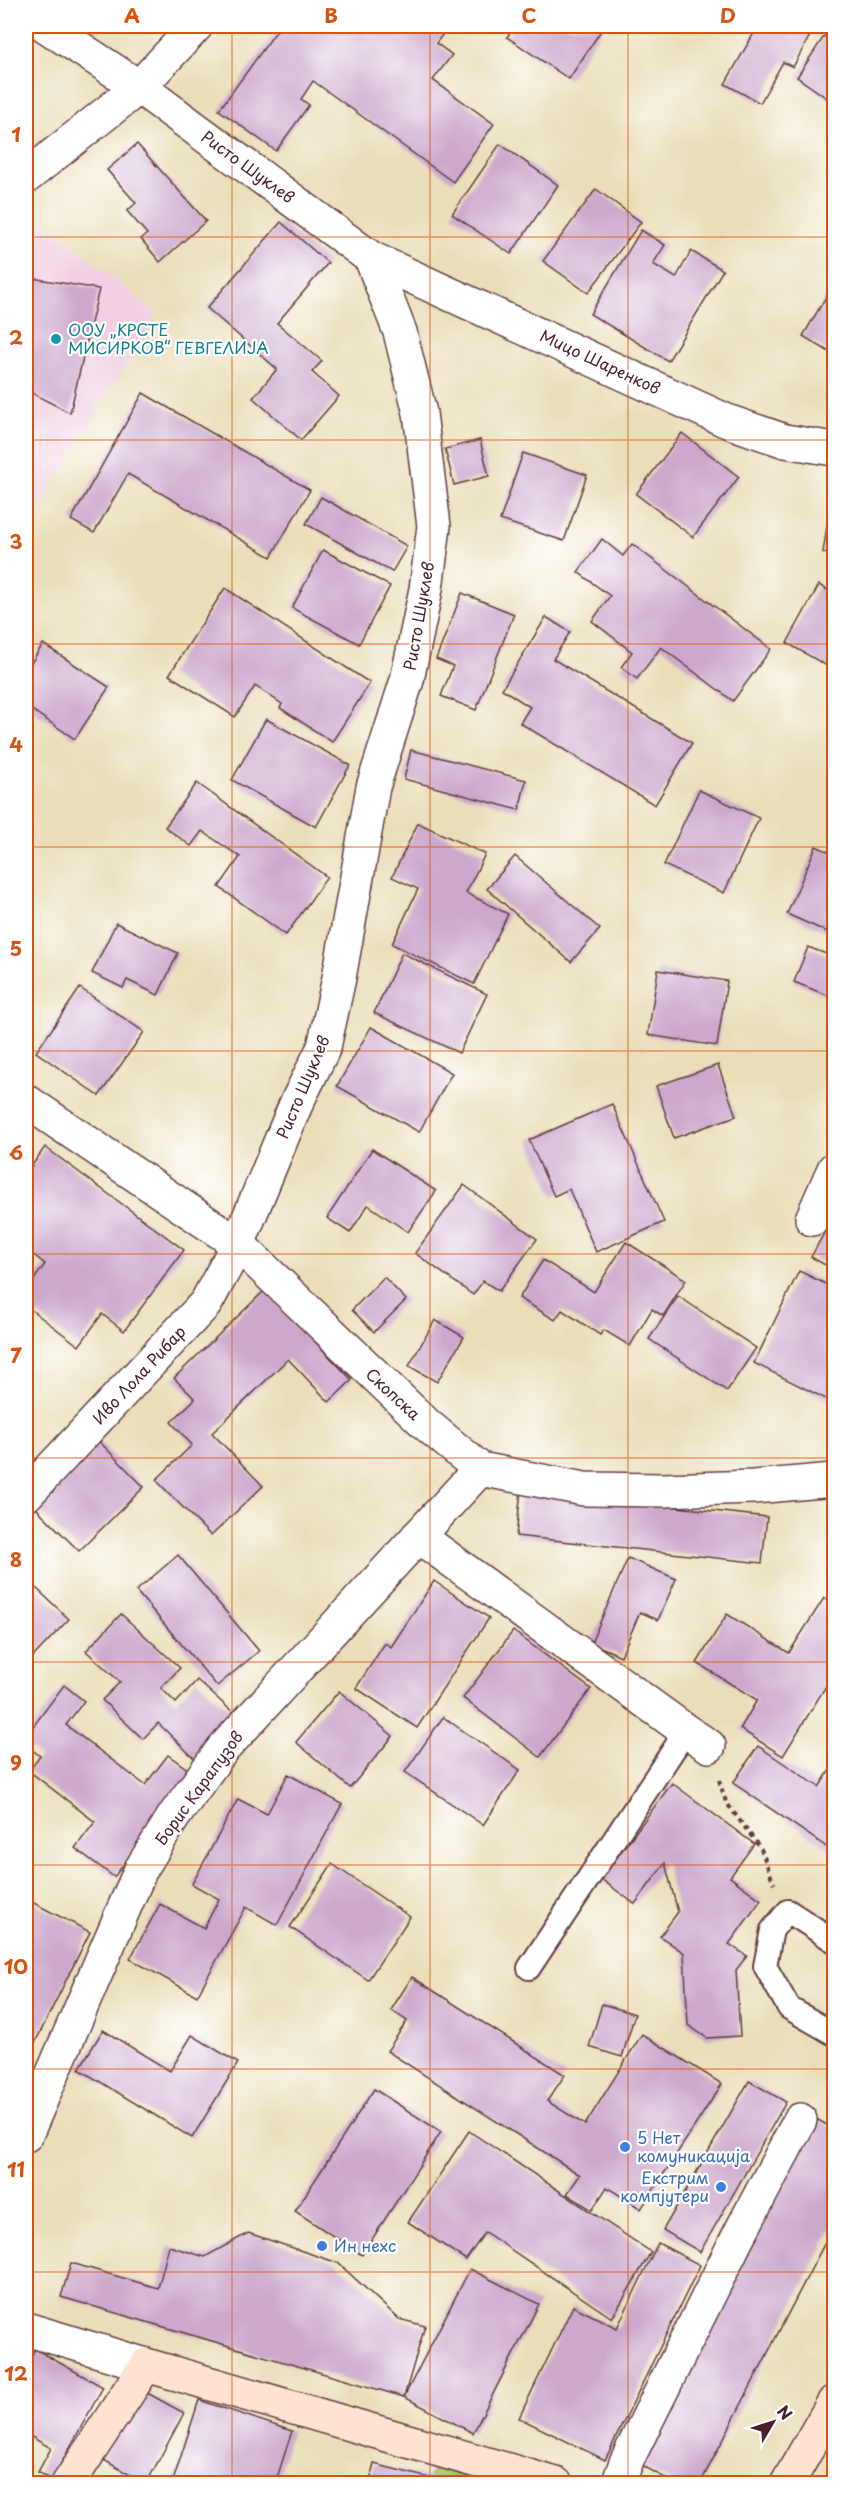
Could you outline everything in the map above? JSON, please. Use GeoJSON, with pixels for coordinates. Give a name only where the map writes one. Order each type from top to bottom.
{"type":"FeatureCollection","features":[{"type":"Feature","properties":{"kind":"main road"},"geometry":{"type":"LineString","coordinates":[[68,2484],[146,2365],[556,2484]]}},
{"type":"Feature","properties":{"kind":"main road"},"geometry":{"type":"LineString","coordinates":[[787,2484],[834,2402]]}},
{"type":"Feature","properties":{"kind":"street","name":"Ристо Шуклев"},"geometry":{"type":"LineString","coordinates":[[46,26],[139,87],[371,258],[400,332],[420,413],[434,526],[426,589],[407,680],[373,787],[339,978],[324,1047],[282,1137],[238,1245]]}},
{"type":"Feature","properties":{"kind":"street"},"geometry":{"type":"LineString","coordinates":[[26,177],[139,87],[196,26]]}},
{"type":"Feature","properties":{"kind":"street","name":"Мицо Шаренков"},"geometry":{"type":"LineString","coordinates":[[371,258],[727,421],[785,441],[834,449]]}},
{"type":"Feature","properties":{"kind":"street","name":"Скопска"},"geometry":{"type":"LineString","coordinates":[[26,1101],[238,1245],[426,1424],[480,1469],[584,1489],[686,1489],[834,1480]]}},
{"type":"Feature","properties":{"kind":"street"},"geometry":{"type":"LineString","coordinates":[[812,1219],[834,1169]]}},
{"type":"Feature","properties":{"kind":"street","name":"Иво Лола Рибар"},"geometry":{"type":"LineString","coordinates":[[26,1496],[206,1303],[238,1245]]}},
{"type":"Feature","properties":{"kind":"street","name":"Борис Карапузов"},"geometry":{"type":"LineString","coordinates":[[26,2135],[141,1869],[174,1815],[222,1750],[480,1469]]}},
{"type":"Feature","properties":{"kind":"street"},"geometry":{"type":"LineString","coordinates":[[418,1536],[697,1739]]}},
{"type":"Feature","properties":{"kind":"street"},"geometry":{"type":"LineString","coordinates":[[618,2484],[627,2460],[738,2237],[800,2120]]}},
{"type":"Feature","properties":{"kind":"street"},"geometry":{"type":"LineString","coordinates":[[26,2329],[146,2365]]}},
{"type":"Feature","properties":{"kind":"lane"},"geometry":{"type":"LineString","coordinates":[[529,1968],[697,1739]]}},
{"type":"Feature","properties":{"kind":"lane"},"geometry":{"type":"LineString","coordinates":[[834,1941],[788,1911],[772,1930],[765,1966],[789,2008],[834,2034]]}},
{"type":"Feature","properties":{"kind":"path"},"geometry":{"type":"LineString","coordinates":[[697,1739],[726,1802],[760,1849],[766,1869],[788,1911]]}},
{"type":"Feature","properties":{"kind":"shaded area"},"geometry":{"type":"Polygon","coordinates":[[[26,208],[157,313],[26,529],[26,208]]]}},
{"type":"Feature","properties":{"kind":"green space"},"geometry":{"type":"Polygon","coordinates":[[[440,2450],[554,2484],[427,2484],[440,2450]]]}},
{"type":"Feature","properties":{"kind":"building"},"geometry":{"type":"Polygon","coordinates":[[[280,26],[317,26],[323,30],[326,26],[449,26],[436,43],[452,55],[433,80],[494,124],[453,182],[313,81],[301,99],[309,105],[276,151],[219,110],[280,26]]]}},
{"type":"Feature","properties":{"kind":"building"},"geometry":{"type":"Polygon","coordinates":[[[515,26],[604,26],[569,79],[507,37],[515,26]]]}},
{"type":"Feature","properties":{"kind":"building"},"geometry":{"type":"Polygon","coordinates":[[[758,26],[815,26],[793,67],[783,62],[760,103],[725,84],[758,26]]]}},
{"type":"Feature","properties":{"kind":"building"},"geometry":{"type":"Polygon","coordinates":[[[831,26],[834,26],[834,103],[797,77],[831,26]]]}},
{"type":"Feature","properties":{"kind":"building"},"geometry":{"type":"Polygon","coordinates":[[[137,144],[206,221],[160,262],[141,239],[147,234],[127,211],[136,203],[107,170],[137,144]]]}},
{"type":"Feature","properties":{"kind":"building"},"geometry":{"type":"Polygon","coordinates":[[[500,144],[558,185],[511,254],[452,214],[500,144]]]}},
{"type":"Feature","properties":{"kind":"building"},"geometry":{"type":"Polygon","coordinates":[[[596,189],[641,222],[588,293],[543,261],[596,189]]]}},
{"type":"Feature","properties":{"kind":"building"},"geometry":{"type":"Polygon","coordinates":[[[281,222],[328,263],[277,323],[322,361],[312,372],[339,396],[301,440],[253,398],[277,369],[207,308],[281,222]]]}},
{"type":"Feature","properties":{"kind":"building"},"geometry":{"type":"Polygon","coordinates":[[[641,230],[665,245],[653,264],[676,278],[691,251],[723,270],[668,361],[590,314],[641,230]]]}},
{"type":"Feature","properties":{"kind":"building","name":"ООУ „КРСТЕ МИСИРКОВ“ ГЕВГЕЛИЈА"},"geometry":{"type":"Polygon","coordinates":[[[26,277],[99,289],[70,413],[26,390],[26,277]]]}},
{"type":"Feature","properties":{"kind":"building"},"geometry":{"type":"Polygon","coordinates":[[[834,283],[834,355],[803,336],[834,283]]]}},
{"type":"Feature","properties":{"kind":"building"},"geometry":{"type":"Polygon","coordinates":[[[143,393],[310,490],[271,557],[128,474],[94,533],[71,520],[143,393]]]}},
{"type":"Feature","properties":{"kind":"building"},"geometry":{"type":"Polygon","coordinates":[[[682,433],[739,477],[693,537],[636,494],[682,433]]]}},
{"type":"Feature","properties":{"kind":"building"},"geometry":{"type":"Polygon","coordinates":[[[480,440],[489,476],[454,485],[445,449],[480,440]]]}},
{"type":"Feature","properties":{"kind":"building"},"geometry":{"type":"Polygon","coordinates":[[[523,453],[587,475],[564,541],[500,520],[523,453]]]}},
{"type":"Feature","properties":{"kind":"building"},"geometry":{"type":"Polygon","coordinates":[[[321,497],[407,546],[392,572],[306,524],[321,497]]]}},
{"type":"Feature","properties":{"kind":"building"},"geometry":{"type":"Polygon","coordinates":[[[831,499],[834,500],[834,555],[823,553],[831,499]]]}},
{"type":"Feature","properties":{"kind":"building"},"geometry":{"type":"Polygon","coordinates":[[[602,539],[623,556],[632,544],[771,649],[733,701],[661,647],[637,679],[621,667],[632,652],[592,621],[610,596],[578,572],[602,539]]]}},
{"type":"Feature","properties":{"kind":"building"},"geometry":{"type":"Polygon","coordinates":[[[323,550],[390,586],[359,644],[292,608],[323,550]]]}},
{"type":"Feature","properties":{"kind":"building"},"geometry":{"type":"Polygon","coordinates":[[[819,585],[834,594],[834,670],[787,643],[819,585]]]}},
{"type":"Feature","properties":{"kind":"building"},"geometry":{"type":"Polygon","coordinates":[[[225,588],[370,683],[332,742],[280,708],[282,704],[255,686],[235,717],[169,675],[225,588]]]}},
{"type":"Feature","properties":{"kind":"building"},"geometry":{"type":"Polygon","coordinates":[[[462,593],[514,614],[476,710],[441,696],[453,666],[436,659],[462,593]]]}},
{"type":"Feature","properties":{"kind":"building"},"geometry":{"type":"Polygon","coordinates":[[[546,617],[570,632],[553,659],[692,743],[655,805],[520,723],[530,707],[502,689],[546,617]]]}},
{"type":"Feature","properties":{"kind":"building"},"geometry":{"type":"Polygon","coordinates":[[[43,644],[109,687],[75,739],[26,706],[26,671],[43,644]]]}},
{"type":"Feature","properties":{"kind":"building"},"geometry":{"type":"Polygon","coordinates":[[[266,719],[350,765],[316,827],[232,780],[266,719]]]}},
{"type":"Feature","properties":{"kind":"building"},"geometry":{"type":"Polygon","coordinates":[[[411,750],[526,780],[519,810],[404,779],[411,750]]]}},
{"type":"Feature","properties":{"kind":"building"},"geometry":{"type":"Polygon","coordinates":[[[197,783],[327,877],[286,935],[219,887],[240,857],[202,831],[191,846],[165,827],[197,783]]]}},
{"type":"Feature","properties":{"kind":"building"},"geometry":{"type":"Polygon","coordinates":[[[699,790],[759,818],[724,893],[664,865],[699,790]]]}},
{"type":"Feature","properties":{"kind":"building"},"geometry":{"type":"Polygon","coordinates":[[[418,823],[485,854],[466,893],[508,914],[474,984],[392,944],[418,889],[392,877],[418,823]]]}},
{"type":"Feature","properties":{"kind":"building"},"geometry":{"type":"Polygon","coordinates":[[[816,846],[834,854],[834,935],[787,914],[816,846]]]}},
{"type":"Feature","properties":{"kind":"building"},"geometry":{"type":"Polygon","coordinates":[[[515,856],[600,929],[571,962],[487,889],[515,856]]]}},
{"type":"Feature","properties":{"kind":"building"},"geometry":{"type":"Polygon","coordinates":[[[116,923],[178,953],[158,995],[127,980],[123,988],[92,973],[116,923]]]}},
{"type":"Feature","properties":{"kind":"building"},"geometry":{"type":"Polygon","coordinates":[[[808,947],[834,957],[834,998],[794,982],[808,947]]]}},
{"type":"Feature","properties":{"kind":"building"},"geometry":{"type":"Polygon","coordinates":[[[402,953],[487,994],[459,1053],[374,1013],[402,953]]]}},
{"type":"Feature","properties":{"kind":"building"},"geometry":{"type":"Polygon","coordinates":[[[658,970],[727,981],[717,1046],[648,1035],[658,970]]]}},
{"type":"Feature","properties":{"kind":"building"},"geometry":{"type":"Polygon","coordinates":[[[80,988],[144,1032],[99,1096],[36,1052],[80,988]]]}},
{"type":"Feature","properties":{"kind":"building"},"geometry":{"type":"Polygon","coordinates":[[[371,1027],[452,1073],[419,1132],[337,1086],[371,1027]]]}},
{"type":"Feature","properties":{"kind":"building"},"geometry":{"type":"Polygon","coordinates":[[[718,1065],[736,1116],[674,1138],[656,1086],[718,1065]]]}},
{"type":"Feature","properties":{"kind":"building"},"geometry":{"type":"Polygon","coordinates":[[[612,1104],[664,1222],[596,1252],[569,1189],[554,1196],[529,1140],[612,1104]]]}},
{"type":"Feature","properties":{"kind":"building"},"geometry":{"type":"Polygon","coordinates":[[[45,1147],[184,1250],[124,1331],[102,1314],[79,1346],[26,1306],[26,1291],[45,1264],[26,1249],[26,1174],[45,1147]]]}},
{"type":"Feature","properties":{"kind":"building"},"geometry":{"type":"Polygon","coordinates":[[[372,1149],[436,1191],[408,1232],[368,1205],[350,1233],[327,1218],[372,1149]]]}},
{"type":"Feature","properties":{"kind":"building"},"geometry":{"type":"Polygon","coordinates":[[[464,1185],[537,1239],[499,1291],[483,1281],[473,1295],[415,1253],[464,1185]]]}},
{"type":"Feature","properties":{"kind":"building"},"geometry":{"type":"Polygon","coordinates":[[[834,1215],[834,1270],[811,1257],[834,1215]]]}},
{"type":"Feature","properties":{"kind":"building"},"geometry":{"type":"Polygon","coordinates":[[[626,1242],[686,1280],[663,1316],[652,1309],[630,1346],[604,1330],[600,1335],[562,1310],[555,1320],[519,1298],[543,1260],[594,1292],[626,1242]]]}},
{"type":"Feature","properties":{"kind":"building"},"geometry":{"type":"Polygon","coordinates":[[[799,1271],[834,1288],[834,1403],[754,1363],[799,1271]]]}},
{"type":"Feature","properties":{"kind":"building"},"geometry":{"type":"Polygon","coordinates":[[[384,1277],[406,1300],[374,1332],[352,1310],[384,1277]]]}},
{"type":"Feature","properties":{"kind":"building"},"geometry":{"type":"Polygon","coordinates":[[[265,1290],[352,1380],[329,1402],[288,1359],[212,1433],[263,1486],[211,1536],[156,1480],[192,1445],[171,1422],[195,1399],[174,1378],[265,1290]]]}},
{"type":"Feature","properties":{"kind":"building"},"geometry":{"type":"Polygon","coordinates":[[[678,1296],[756,1348],[727,1391],[649,1339],[678,1296]]]}},
{"type":"Feature","properties":{"kind":"building"},"geometry":{"type":"Polygon","coordinates":[[[435,1320],[464,1337],[437,1382],[409,1366],[435,1320]]]}},
{"type":"Feature","properties":{"kind":"building"},"geometry":{"type":"Polygon","coordinates":[[[94,1436],[144,1487],[79,1551],[29,1501],[94,1436]]]}},
{"type":"Feature","properties":{"kind":"building"},"geometry":{"type":"Polygon","coordinates":[[[521,1490],[767,1517],[762,1563],[516,1536],[521,1490]]]}},
{"type":"Feature","properties":{"kind":"building"},"geometry":{"type":"Polygon","coordinates":[[[834,1554],[834,1575],[826,1571],[834,1554]]]}},
{"type":"Feature","properties":{"kind":"building"},"geometry":{"type":"Polygon","coordinates":[[[178,1555],[259,1651],[217,1686],[136,1591],[178,1555]]]}},
{"type":"Feature","properties":{"kind":"building"},"geometry":{"type":"Polygon","coordinates":[[[628,1558],[676,1579],[658,1620],[640,1612],[621,1656],[591,1643],[628,1558]]]}},
{"type":"Feature","properties":{"kind":"building"},"geometry":{"type":"Polygon","coordinates":[[[434,1581],[489,1618],[417,1728],[356,1688],[385,1643],[391,1647],[434,1581]]]}},
{"type":"Feature","properties":{"kind":"building"},"geometry":{"type":"Polygon","coordinates":[[[35,1587],[69,1619],[28,1662],[26,1659],[26,1596],[35,1587]]]}},
{"type":"Feature","properties":{"kind":"building"},"geometry":{"type":"Polygon","coordinates":[[[824,1598],[834,1604],[834,1673],[783,1756],[740,1729],[757,1700],[697,1663],[727,1614],[789,1653],[824,1598]]]}},
{"type":"Feature","properties":{"kind":"building"},"geometry":{"type":"Polygon","coordinates":[[[121,1614],[180,1668],[161,1688],[176,1703],[197,1680],[236,1715],[195,1759],[158,1723],[143,1739],[102,1700],[120,1682],[86,1651],[121,1614]]]}},
{"type":"Feature","properties":{"kind":"building"},"geometry":{"type":"Polygon","coordinates":[[[513,1631],[591,1689],[540,1757],[463,1698],[513,1631]]]}},
{"type":"Feature","properties":{"kind":"building"},"geometry":{"type":"Polygon","coordinates":[[[64,1685],[84,1701],[66,1725],[145,1785],[168,1755],[193,1773],[114,1877],[75,1848],[95,1822],[29,1771],[40,1756],[26,1745],[26,1736],[64,1685]]]}},
{"type":"Feature","properties":{"kind":"building"},"geometry":{"type":"Polygon","coordinates":[[[339,1691],[393,1736],[350,1788],[296,1742],[339,1691]]]}},
{"type":"Feature","properties":{"kind":"building"},"geometry":{"type":"Polygon","coordinates":[[[443,1717],[520,1770],[483,1825],[405,1772],[443,1717]]]}},
{"type":"Feature","properties":{"kind":"building"},"geometry":{"type":"Polygon","coordinates":[[[758,1746],[819,1787],[834,1764],[834,1852],[733,1783],[758,1746]]]}},
{"type":"Feature","properties":{"kind":"building"},"geometry":{"type":"Polygon","coordinates":[[[288,1774],[342,1804],[277,1925],[246,1907],[197,1996],[130,1959],[160,1904],[204,1928],[219,1899],[192,1884],[238,1799],[267,1814],[288,1774]]]}},
{"type":"Feature","properties":{"kind":"building"},"geometry":{"type":"Polygon","coordinates":[[[672,1783],[754,1844],[730,1877],[761,1900],[729,1944],[747,1956],[736,1970],[740,2036],[707,2038],[688,2025],[684,1953],[660,1936],[678,1912],[665,1863],[635,1904],[601,1879],[672,1783]]]}},
{"type":"Feature","properties":{"kind":"building"},"geometry":{"type":"Polygon","coordinates":[[[332,1864],[410,1917],[368,1980],[290,1927],[332,1864]]]}},
{"type":"Feature","properties":{"kind":"building"},"geometry":{"type":"Polygon","coordinates":[[[26,1899],[90,1932],[26,2061],[26,1899]]]}},
{"type":"Feature","properties":{"kind":"building"},"geometry":{"type":"Polygon","coordinates":[[[412,1977],[565,2075],[547,2101],[585,2125],[642,2034],[722,2084],[641,2209],[607,2187],[592,2210],[567,2194],[580,2175],[387,2051],[407,2021],[391,2010],[412,1977]]]}},
{"type":"Feature","properties":{"kind":"building"},"geometry":{"type":"Polygon","coordinates":[[[602,2004],[635,2014],[622,2057],[589,2047],[602,2004]]]}},
{"type":"Feature","properties":{"kind":"building"},"geometry":{"type":"Polygon","coordinates":[[[103,2030],[170,2071],[192,2035],[238,2063],[192,2138],[79,2069],[103,2030]]]}},
{"type":"Feature","properties":{"kind":"building"},"geometry":{"type":"Polygon","coordinates":[[[749,2081],[786,2102],[700,2252],[663,2230],[749,2081]]]}},
{"type":"Feature","properties":{"kind":"building"},"geometry":{"type":"Polygon","coordinates":[[[374,2089],[441,2132],[362,2255],[295,2211],[374,2089]]]}},
{"type":"Feature","properties":{"kind":"building"},"geometry":{"type":"Polygon","coordinates":[[[813,2117],[834,2129],[834,2225],[700,2484],[676,2484],[634,2461],[813,2117]]]}},
{"type":"Feature","properties":{"kind":"building"},"geometry":{"type":"Polygon","coordinates":[[[469,2131],[651,2252],[612,2318],[485,2232],[466,2260],[408,2222],[469,2131]]]}},
{"type":"Feature","properties":{"kind":"building"},"geometry":{"type":"Polygon","coordinates":[[[248,2233],[338,2263],[399,2319],[425,2326],[404,2397],[61,2297],[71,2263],[158,2288],[169,2246],[205,2257],[248,2233]]]}},
{"type":"Feature","properties":{"kind":"building"},"geometry":{"type":"Polygon","coordinates":[[[658,2243],[700,2265],[605,2460],[519,2418],[573,2306],[617,2328],[658,2243]]]}},
{"type":"Feature","properties":{"kind":"building"},"geometry":{"type":"Polygon","coordinates":[[[470,2269],[539,2304],[473,2433],[404,2397],[470,2269]]]}},
{"type":"Feature","properties":{"kind":"building"},"geometry":{"type":"Polygon","coordinates":[[[35,2349],[103,2387],[52,2480],[38,2472],[51,2448],[26,2434],[26,2367],[35,2349]]]}},
{"type":"Feature","properties":{"kind":"building"},"geometry":{"type":"Polygon","coordinates":[[[140,2389],[184,2413],[146,2484],[102,2459],[140,2389]]]}},
{"type":"Feature","properties":{"kind":"building"},"geometry":{"type":"Polygon","coordinates":[[[199,2400],[292,2431],[275,2484],[181,2484],[173,2481],[199,2400]]]}},
{"type":"Feature","properties":{"kind":"building"},"geometry":{"type":"Polygon","coordinates":[[[374,2464],[437,2480],[436,2484],[369,2484],[374,2464]]]}},
{"type":"Feature","properties":{"kind":"place","name":"ООУ „КРСТЕ МИСИРКОВ“ ГЕВГЕЛИЈА"},"geometry":{"type":"Point","coordinates":[56,339]}},
{"type":"Feature","properties":{"kind":"place","name":"5 Нет комуникација"},"geometry":{"type":"Point","coordinates":[625,2147]}},
{"type":"Feature","properties":{"kind":"place","name":"Екстрим компјутери"},"geometry":{"type":"Point","coordinates":[721,2187]}},
{"type":"Feature","properties":{"kind":"place","name":"Ин нехс"},"geometry":{"type":"Point","coordinates":[322,2246]}}]}
